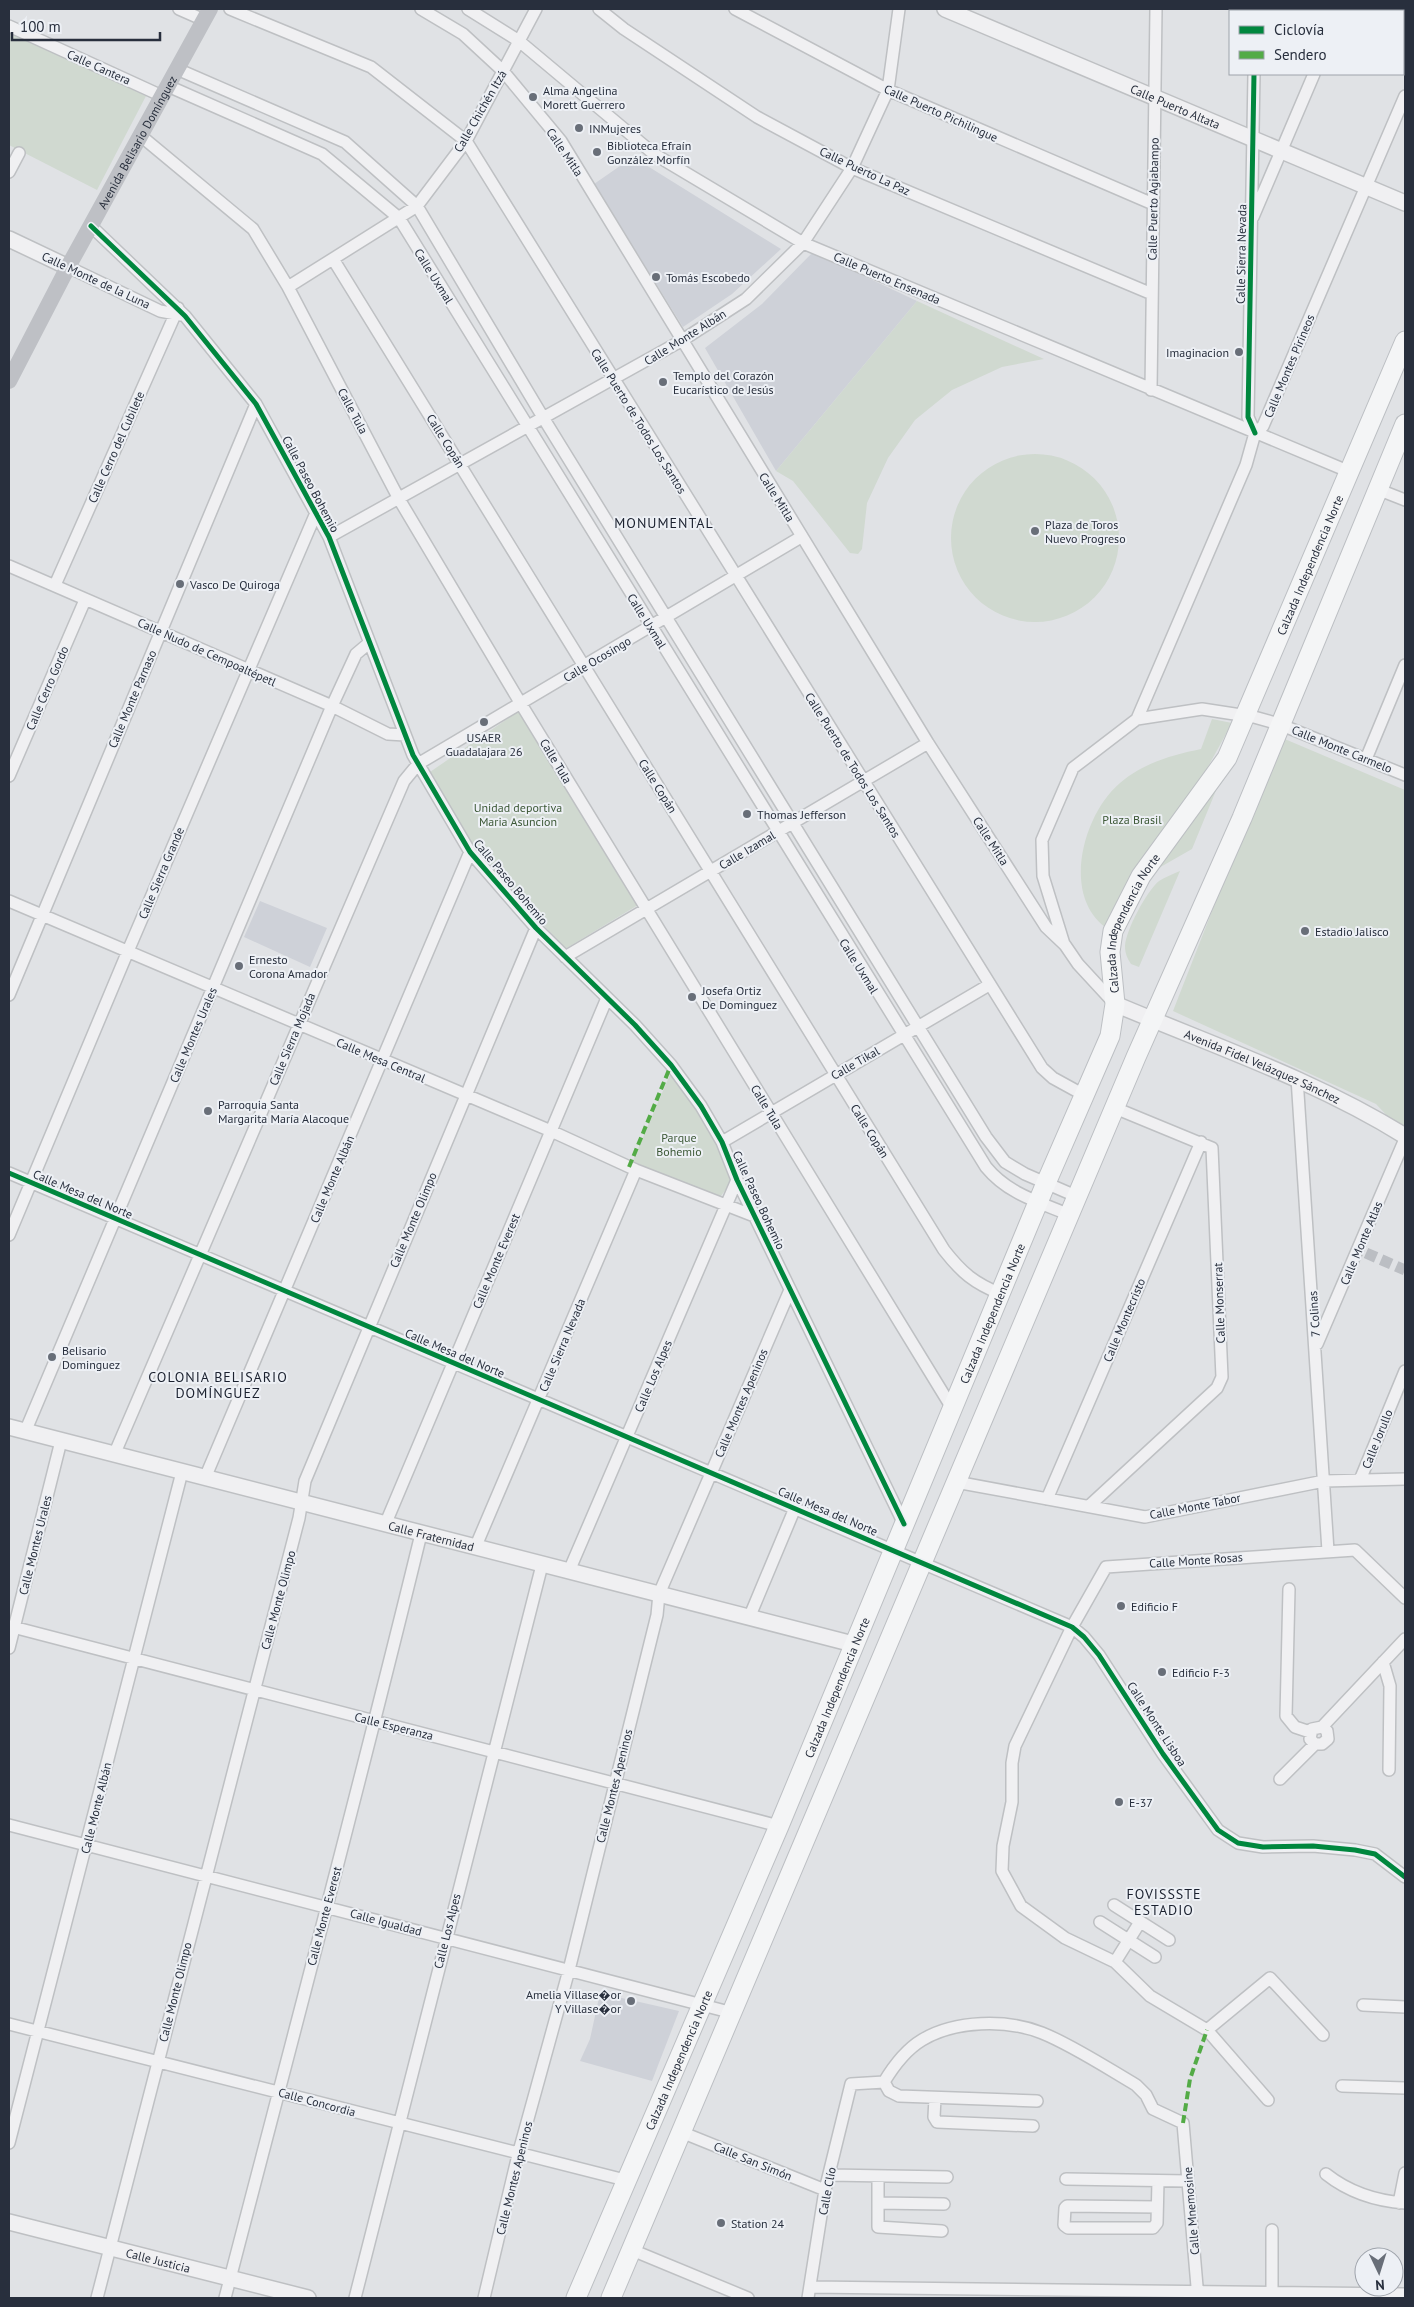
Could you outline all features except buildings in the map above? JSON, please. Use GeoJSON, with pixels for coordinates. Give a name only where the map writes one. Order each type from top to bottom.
{"type":"FeatureCollection","features":[{"type":"Feature","properties":{"kind":"main road","name":"Avenida Belisario Domínguez"},"geometry":{"type":"LineString","coordinates":[[9,381],[68,267],[207,14]]}},
{"type":"Feature","properties":{"kind":"main road","name":"Calzada Independencia Norte"},"geometry":{"type":"LineString","coordinates":[[576,2298],[700,2005],[779,1826],[1046,1183],[1110,1036],[1115,1004],[1110,952],[1113,932],[1118,920],[1141,876],[1226,758],[1405,341]]}},
{"type":"Feature","properties":{"kind":"main road"},"geometry":{"type":"LineString","coordinates":[[611,2298],[1153,1018],[1242,818],[1279,724],[1405,424]]}},
{"type":"Feature","properties":{"kind":"street"},"geometry":{"type":"LineString","coordinates":[[179,9],[207,14]]}},
{"type":"Feature","properties":{"kind":"street","name":"Calle Puerto de Todos Los Santos"},"geometry":{"type":"LineString","coordinates":[[230,9],[371,67],[466,141],[1042,1068],[1052,1078],[1084,1095]]}},
{"type":"Feature","properties":{"kind":"street","name":"Calle Mitla"},"geometry":{"type":"LineString","coordinates":[[421,9],[463,34],[503,71],[560,141],[928,743],[1046,927],[1065,945],[1078,964],[1115,1004]]}},
{"type":"Feature","properties":{"kind":"street","name":"Calle Puerto Ensenada"},"geometry":{"type":"LineString","coordinates":[[468,9],[519,41],[654,154],[804,243],[1350,472]]}},
{"type":"Feature","properties":{"kind":"street","name":"Calle Chichén Itzá"},"geometry":{"type":"LineString","coordinates":[[288,287],[417,206],[466,141],[536,9]]}},
{"type":"Feature","properties":{"kind":"street","name":"Calle Puerto La Paz"},"geometry":{"type":"LineString","coordinates":[[599,9],[624,29],[757,117],[852,168],[1152,294]]}},
{"type":"Feature","properties":{"kind":"street","name":"Calle Puerto Pichilingue"},"geometry":{"type":"LineString","coordinates":[[735,9],[888,90],[1153,204]]}},
{"type":"Feature","properties":{"kind":"street","name":"Calle Monte Albán"},"geometry":{"type":"LineString","coordinates":[[329,537],[613,380],[681,341],[746,299],[804,243],[852,168],[888,90],[899,9]]}},
{"type":"Feature","properties":{"kind":"street","name":"Calle Puerto Altata"},"geometry":{"type":"LineString","coordinates":[[945,9],[1405,203]]}},
{"type":"Feature","properties":{"kind":"street","name":"Calle Puerto Agiabampo"},"geometry":{"type":"LineString","coordinates":[[1151,390],[1156,9]]}},
{"type":"Feature","properties":{"kind":"street","name":"Calle Cantera"},"geometry":{"type":"LineString","coordinates":[[9,26],[165,91]]}},
{"type":"Feature","properties":{"kind":"street","name":"Calle Uxmal"},"geometry":{"type":"LineString","coordinates":[[177,69],[345,142],[417,206],[544,419],[986,1137],[1005,1162],[1025,1174],[1078,1197]]}},
{"type":"Feature","properties":{"kind":"street","name":"Calle Sierra Nevada"},"geometry":{"type":"LineString","coordinates":[[1254,75],[1248,417],[1255,433]]}},
{"type":"Feature","properties":{"kind":"street"},"geometry":{"type":"LineString","coordinates":[[1251,222],[1314,75]]}},
{"type":"Feature","properties":{"kind":"street","name":"Calle Uxmal"},"geometry":{"type":"LineString","coordinates":[[165,91],[322,154],[398,218],[902,1036],[986,1168],[997,1180],[1039,1203],[1070,1215]]}},
{"type":"Feature","properties":{"kind":"street","name":"Calle Montes Pirineos"},"geometry":{"type":"LineString","coordinates":[[1137,718],[1246,465],[1255,433],[1263,426],[1405,96]]}},
{"type":"Feature","properties":{"kind":"street","name":"Calle Tula"},"geometry":{"type":"LineString","coordinates":[[140,136],[252,230],[288,287],[399,499],[646,910],[952,1408]]}},
{"type":"Feature","properties":{"kind":"street"},"geometry":{"type":"LineString","coordinates":[[9,172],[19,153]]}},
{"type":"Feature","properties":{"kind":"street","name":"Calle Paseo Bohemio"},"geometry":{"type":"LineString","coordinates":[[91,226],[179,313],[256,404],[329,537],[368,643],[418,764],[470,852],[536,928],[671,1065],[701,1106],[722,1142],[754,1216],[904,1524]]}},
{"type":"Feature","properties":{"kind":"street","name":"Calle Monte de la Luna"},"geometry":{"type":"LineString","coordinates":[[9,239],[160,311],[179,313]]}},
{"type":"Feature","properties":{"kind":"street","name":"Calle Copán"},"geometry":{"type":"LineString","coordinates":[[333,259],[944,1250],[962,1273],[973,1281],[1001,1294]]}},
{"type":"Feature","properties":{"kind":"street","name":"Calle Cerro del Cubilete"},"geometry":{"type":"LineString","coordinates":[[55,585],[179,313]]}},
{"type":"Feature","properties":{"kind":"street","name":"Calle Monte Parnaso"},"geometry":{"type":"LineString","coordinates":[[9,995],[256,404]]}},
{"type":"Feature","properties":{"kind":"street"},"geometry":{"type":"LineString","coordinates":[[1377,489],[1405,500]]}},
{"type":"Feature","properties":{"kind":"street","name":"Calle Sierra Grande"},"geometry":{"type":"LineString","coordinates":[[9,1235],[128,951],[316,513]]}},
{"type":"Feature","properties":{"kind":"street","name":"Calle Ocosingo"},"geometry":{"type":"LineString","coordinates":[[418,764],[801,537]]}},
{"type":"Feature","properties":{"kind":"street","name":"Calle Nudo de Cempoaltépetl"},"geometry":{"type":"LineString","coordinates":[[9,568],[55,585],[85,600],[161,631],[332,706],[388,734],[405,735]]}},
{"type":"Feature","properties":{"kind":"street","name":"Calle Cerro Gordo"},"geometry":{"type":"LineString","coordinates":[[9,776],[85,600]]}},
{"type":"Feature","properties":{"kind":"street","name":"Calle Montes Urales"},"geometry":{"type":"LineString","coordinates":[[25,1432],[332,706],[356,654],[368,643]]}},
{"type":"Feature","properties":{"kind":"street"},"geometry":{"type":"LineString","coordinates":[[1366,759],[1405,665]]}},
{"type":"Feature","properties":{"kind":"street"},"geometry":{"type":"LineString","coordinates":[[1065,945],[1043,876],[1042,840],[1073,768],[1137,718],[1202,709],[1279,724]]}},
{"type":"Feature","properties":{"kind":"street","name":"Calle Monte Carmelo"},"geometry":{"type":"LineString","coordinates":[[1279,724],[1405,775]]}},
{"type":"Feature","properties":{"kind":"street","name":"Calle Izamal"},"geometry":{"type":"LineString","coordinates":[[565,957],[928,743]]}},
{"type":"Feature","properties":{"kind":"street","name":"Calle Sierra Mojada"},"geometry":{"type":"LineString","coordinates":[[114,1455],[404,781],[418,764]]}},
{"type":"Feature","properties":{"kind":"street","name":"Calle Monte Albán"},"geometry":{"type":"LineString","coordinates":[[205,1478],[470,852]]}},
{"type":"Feature","properties":{"kind":"street","name":"Calle Mesa Central"},"geometry":{"type":"LineString","coordinates":[[9,901],[551,1131],[636,1170],[754,1216]]}},
{"type":"Feature","properties":{"kind":"street","name":"Calle Monte Olimpo"},"geometry":{"type":"LineString","coordinates":[[97,2298],[306,1481],[368,1327],[536,928]]}},
{"type":"Feature","properties":{"kind":"street","name":"Calle Tikal"},"geometry":{"type":"LineString","coordinates":[[722,1142],[989,985]]}},
{"type":"Feature","properties":{"kind":"street","name":"Calle Monte Everest"},"geometry":{"type":"LineString","coordinates":[[385,1525],[607,998]]}},
{"type":"Feature","properties":{"kind":"street","name":"Avenida Fidel Velázquez Sánchez"},"geometry":{"type":"LineString","coordinates":[[1115,1004],[1298,1078],[1371,1115],[1405,1138]]}},
{"type":"Feature","properties":{"kind":"street","name":"7 Colinas"},"geometry":{"type":"LineString","coordinates":[[1298,1078],[1328,1551]]}},
{"type":"Feature","properties":{"kind":"street"},"geometry":{"type":"LineString","coordinates":[[1115,1108],[1202,1142]]}},
{"type":"Feature","properties":{"kind":"street","name":"Calle Monte Atlas"},"geometry":{"type":"LineString","coordinates":[[1316,1347],[1362,1251],[1405,1138]]}},
{"type":"Feature","properties":{"kind":"street","name":"Calle Montecristo"},"geometry":{"type":"LineString","coordinates":[[1047,1498],[1202,1142]]}},
{"type":"Feature","properties":{"kind":"street","name":"Calle Monserrat"},"geometry":{"type":"LineString","coordinates":[[1088,1506],[1220,1383],[1222,1377],[1213,1153],[1212,1148],[1202,1142]]}},
{"type":"Feature","properties":{"kind":"street","name":"Calle Sierra Nevada"},"geometry":{"type":"LineString","coordinates":[[476,1548],[636,1170]]}},
{"type":"Feature","properties":{"kind":"street","name":"Calle Mesa del Norte"},"geometry":{"type":"LineString","coordinates":[[9,1173],[453,1364],[894,1550]]}},
{"type":"Feature","properties":{"kind":"street","name":"Calle Los Alpes"},"geometry":{"type":"LineString","coordinates":[[569,1571],[737,1180]]}},
{"type":"Feature","properties":{"kind":"street","name":"Calle Montes Apeninos"},"geometry":{"type":"LineString","coordinates":[[484,2298],[518,2155],[569,1970],[657,1615],[659,1594],[790,1290]]}},
{"type":"Feature","properties":{"kind":"street","name":"Calle Jorullo"},"geometry":{"type":"LineString","coordinates":[[1360,1480],[1405,1371]]}},
{"type":"Feature","properties":{"kind":"street","name":"Calle Fraternidad"},"geometry":{"type":"LineString","coordinates":[[9,1427],[853,1644]]}},
{"type":"Feature","properties":{"kind":"street","name":"Calle Montes Urales"},"geometry":{"type":"LineString","coordinates":[[9,1648],[12,1627],[61,1441]]}},
{"type":"Feature","properties":{"kind":"street","name":"Calle Monte Albán"},"geometry":{"type":"LineString","coordinates":[[9,2143],[182,1472]]}},
{"type":"Feature","properties":{"kind":"street","name":"Calle Monte Tabor"},"geometry":{"type":"LineString","coordinates":[[956,1482],[1145,1517],[1324,1481],[1405,1479]]}},
{"type":"Feature","properties":{"kind":"street"},"geometry":{"type":"LineString","coordinates":[[749,1618],[795,1508]]}},
{"type":"Feature","properties":{"kind":"street","name":"Calle Monte Everest"},"geometry":{"type":"LineString","coordinates":[[225,2298],[326,1906],[376,1721],[421,1534]]}},
{"type":"Feature","properties":{"kind":"street","name":"Calle Monte Lisboa"},"geometry":{"type":"LineString","coordinates":[[894,1550],[1072,1626],[1084,1636],[1099,1655],[1163,1754],[1218,1830],[1238,1843],[1263,1847],[1313,1846],[1375,1854],[1405,1877]]}},
{"type":"Feature","properties":{"kind":"street","name":"Calle Monte Rosas"},"geometry":{"type":"LineString","coordinates":[[1072,1626],[1106,1567],[1355,1550],[1405,1598]]}},
{"type":"Feature","properties":{"kind":"street","name":"Calle Los Alpes"},"geometry":{"type":"LineString","coordinates":[[354,2298],[542,1565]]}},
{"type":"Feature","properties":{"kind":"street"},"geometry":{"type":"LineString","coordinates":[[1289,1589],[1286,1716],[1295,1727],[1310,1732]]}},
{"type":"Feature","properties":{"kind":"street"},"geometry":{"type":"LineString","coordinates":[[1072,1626],[1016,1746],[1012,1764],[1012,1802],[1003,1846],[1002,1871],[1021,1906],[1065,1938],[1114,1962],[1150,1996],[1207,2030],[1268,2100]]}},
{"type":"Feature","properties":{"kind":"street","name":"Calle Esperanza"},"geometry":{"type":"LineString","coordinates":[[12,1627],[779,1826]]}},
{"type":"Feature","properties":{"kind":"street"},"geometry":{"type":"LineString","coordinates":[[1315,1744],[1310,1739],[1310,1732],[1315,1727],[1322,1726],[1405,1639]]}},
{"type":"Feature","properties":{"kind":"street"},"geometry":{"type":"LineString","coordinates":[[1383,1662],[1390,1686],[1389,1770]]}},
{"type":"Feature","properties":{"kind":"street"},"geometry":{"type":"LineString","coordinates":[[1280,1778],[1315,1744],[1322,1744],[1328,1739],[1327,1731],[1322,1726]]}},
{"type":"Feature","properties":{"kind":"street","name":"Calle Igualdad"},"geometry":{"type":"LineString","coordinates":[[9,1825],[733,2013]]}},
{"type":"Feature","properties":{"kind":"street"},"geometry":{"type":"LineString","coordinates":[[1114,1905],[1169,1940]]}},
{"type":"Feature","properties":{"kind":"street"},"geometry":{"type":"LineString","coordinates":[[1100,1922],[1155,1957]]}},
{"type":"Feature","properties":{"kind":"street"},"geometry":{"type":"LineString","coordinates":[[1114,1962],[1140,1922]]}},
{"type":"Feature","properties":{"kind":"street"},"geometry":{"type":"LineString","coordinates":[[1207,2030],[1270,1978],[1323,2035]]}},
{"type":"Feature","properties":{"kind":"street"},"geometry":{"type":"LineString","coordinates":[[1363,2005],[1405,2007]]}},
{"type":"Feature","properties":{"kind":"street","name":"Calle Concordia"},"geometry":{"type":"LineString","coordinates":[[9,2024],[278,2091],[518,2155],[625,2180]]}},
{"type":"Feature","properties":{"kind":"street","name":"Calle Mnemosine"},"geometry":{"type":"LineString","coordinates":[[884,2082],[894,2067],[921,2040],[940,2032],[967,2026],[1019,2026],[1042,2033],[1136,2084],[1146,2095],[1153,2109],[1183,2123],[1198,2296]]}},
{"type":"Feature","properties":{"kind":"street"},"geometry":{"type":"LineString","coordinates":[[884,2082],[890,2091],[899,2096],[1037,2101]]}},
{"type":"Feature","properties":{"kind":"street","name":"Calle Clío"},"geometry":{"type":"LineString","coordinates":[[809,2293],[825,2190],[851,2084],[884,2082]]}},
{"type":"Feature","properties":{"kind":"street"},"geometry":{"type":"LineString","coordinates":[[1342,2086],[1405,2088]]}},
{"type":"Feature","properties":{"kind":"street"},"geometry":{"type":"LineString","coordinates":[[935,2098],[934,2117],[937,2122],[1033,2126]]}},
{"type":"Feature","properties":{"kind":"street","name":"Calle San Simón"},"geometry":{"type":"LineString","coordinates":[[681,2132],[825,2190]]}},
{"type":"Feature","properties":{"kind":"street"},"geometry":{"type":"LineString","coordinates":[[1326,2174],[1340,2184],[1360,2194],[1402,2203],[1401,2172]]}},
{"type":"Feature","properties":{"kind":"street"},"geometry":{"type":"LineString","coordinates":[[829,2175],[947,2177]]}},
{"type":"Feature","properties":{"kind":"street"},"geometry":{"type":"LineString","coordinates":[[878,2176],[878,2224],[881,2229],[942,2231]]}},
{"type":"Feature","properties":{"kind":"street"},"geometry":{"type":"LineString","coordinates":[[1066,2179],[1188,2181]]}},
{"type":"Feature","properties":{"kind":"street"},"geometry":{"type":"LineString","coordinates":[[1157,2207],[1067,2206],[1064,2208],[1064,2225],[1068,2228],[1153,2228],[1157,2223],[1158,2181]]}},
{"type":"Feature","properties":{"kind":"street"},"geometry":{"type":"LineString","coordinates":[[878,2203],[944,2204]]}},
{"type":"Feature","properties":{"kind":"street","name":"Calle Justicia"},"geometry":{"type":"LineString","coordinates":[[9,2222],[308,2298]]}},
{"type":"Feature","properties":{"kind":"street"},"geometry":{"type":"LineString","coordinates":[[1272,2230],[1272,2296]]}},
{"type":"Feature","properties":{"kind":"street"},"geometry":{"type":"LineString","coordinates":[[632,2250],[748,2298]]}},
{"type":"Feature","properties":{"kind":"street"},"geometry":{"type":"LineString","coordinates":[[809,2293],[1198,2296],[1405,2294]]}},
{"type":"Feature","properties":{"kind":"shaded area"},"geometry":{"type":"Polygon","coordinates":[[[633,157],[781,249],[732,294],[683,327],[594,184],[633,157]]]}},
{"type":"Feature","properties":{"kind":"shaded area"},"geometry":{"type":"Polygon","coordinates":[[[813,252],[917,301],[776,471],[705,348],[762,304],[813,252]]]}},
{"type":"Feature","properties":{"kind":"shaded area"},"geometry":{"type":"Polygon","coordinates":[[[260,901],[327,928],[310,967],[244,937],[260,901]]]}},
{"type":"Feature","properties":{"kind":"shaded area"},"geometry":{"type":"Polygon","coordinates":[[[600,1993],[679,2011],[652,2081],[580,2061],[590,2039],[600,1993]]]}},
{"type":"Feature","properties":{"kind":"green space"},"geometry":{"type":"Polygon","coordinates":[[[9,32],[146,96],[97,190],[9,145],[9,32]]]}},
{"type":"Feature","properties":{"kind":"green space"},"geometry":{"type":"Polygon","coordinates":[[[917,301],[1044,359],[1002,367],[952,390],[915,420],[888,458],[867,503],[862,549],[858,554],[850,553],[793,481],[776,471],[917,301]]]}},
{"type":"Feature","properties":{"kind":"green space","name":"Plaza de Toros Nuevo Progreso"},"geometry":{"type":"Polygon","coordinates":[[[1035,454],[1059,458],[1074,464],[1082,468],[1100,485],[1105,491],[1115,514],[1119,538],[1115,562],[1109,577],[1105,585],[1088,603],[1082,608],[1059,618],[1035,622],[1011,618],[996,612],[988,608],[970,591],[965,585],[955,562],[951,538],[955,514],[961,499],[965,491],[982,473],[988,468],[1011,458],[1035,454]]]}},
{"type":"Feature","properties":{"kind":"green space","name":"Unidad deportiva Maria Asuncion"},"geometry":{"type":"Polygon","coordinates":[[[520,710],[638,905],[565,949],[475,848],[430,772],[520,710]]]}},
{"type":"Feature","properties":{"kind":"green space","name":"Plaza Brasil"},"geometry":{"type":"Polygon","coordinates":[[[1212,719],[1232,723],[1204,774],[1122,892],[1112,911],[1108,929],[1093,915],[1084,897],[1081,877],[1082,856],[1087,834],[1096,814],[1107,797],[1120,783],[1138,770],[1169,757],[1201,749],[1212,719]]]}},
{"type":"Feature","properties":{"kind":"green space","name":"Estadio Jalisco"},"geometry":{"type":"Polygon","coordinates":[[[1280,737],[1405,790],[1405,1129],[1392,1121],[1376,1104],[1173,1011],[1280,737]]]}},
{"type":"Feature","properties":{"kind":"green space"},"geometry":{"type":"Polygon","coordinates":[[[1224,771],[1192,849],[1150,873],[1224,771]]]}},
{"type":"Feature","properties":{"kind":"green space"},"geometry":{"type":"Polygon","coordinates":[[[1180,871],[1139,967],[1131,964],[1126,955],[1125,946],[1137,912],[1159,881],[1180,871]]]}},
{"type":"Feature","properties":{"kind":"green space","name":"Parque Bohemio"},"geometry":{"type":"Polygon","coordinates":[[[672,1070],[719,1144],[732,1182],[720,1197],[631,1165],[672,1070]]]}},
{"type":"Feature","properties":{"kind":"tunnel"},"geometry":{"type":"LineString","coordinates":[[1366,1253],[1405,1270]]}},
{"type":"Feature","properties":{"kind":"marked path"},"geometry":{"type":"LineString","coordinates":[[629,1167],[671,1065]]}},
{"type":"Feature","properties":{"kind":"marked path"},"geometry":{"type":"LineString","coordinates":[[1183,2123],[1190,2079],[1207,2030]]}},
{"type":"Feature","properties":{"kind":"cycle path"},"geometry":{"type":"LineString","coordinates":[[1254,75],[1248,417],[1255,433]]}},
{"type":"Feature","properties":{"kind":"cycle path"},"geometry":{"type":"LineString","coordinates":[[91,226],[185,316],[256,404],[329,537],[413,755],[470,852],[536,928],[635,1025],[671,1065],[701,1106],[722,1142],[737,1180],[904,1524]]}},
{"type":"Feature","properties":{"kind":"cycle path"},"geometry":{"type":"LineString","coordinates":[[9,1173],[1072,1627],[1084,1637],[1099,1655],[1163,1754],[1218,1830],[1238,1843],[1263,1847],[1313,1846],[1375,1854],[1405,1877]]}},
{"type":"Feature","properties":{"kind":"place","name":"Alma Angelina Morett Guerrero"},"geometry":{"type":"Point","coordinates":[533,97]}},
{"type":"Feature","properties":{"kind":"place","name":"INMujeres"},"geometry":{"type":"Point","coordinates":[579,128]}},
{"type":"Feature","properties":{"kind":"place","name":"Biblioteca Efraín González Morfín"},"geometry":{"type":"Point","coordinates":[597,152]}},
{"type":"Feature","properties":{"kind":"place","name":"Tomás Escobedo"},"geometry":{"type":"Point","coordinates":[656,277]}},
{"type":"Feature","properties":{"kind":"place","name":"Imaginacion"},"geometry":{"type":"Point","coordinates":[1239,352]}},
{"type":"Feature","properties":{"kind":"place","name":"Templo del Corazón Eucarístico de Jesús"},"geometry":{"type":"Point","coordinates":[663,382]}},
{"type":"Feature","properties":{"kind":"place","name":"Plaza de Toros Nuevo Progreso"},"geometry":{"type":"Point","coordinates":[1035,531]}},
{"type":"Feature","properties":{"kind":"place","name":"Vasco De Quiroga"},"geometry":{"type":"Point","coordinates":[180,584]}},
{"type":"Feature","properties":{"kind":"place","name":"USAER Guadalajara 26"},"geometry":{"type":"Point","coordinates":[484,722]}},
{"type":"Feature","properties":{"kind":"place","name":"Thomas Jefferson"},"geometry":{"type":"Point","coordinates":[747,814]}},
{"type":"Feature","properties":{"kind":"place","name":"Estadio Jalisco"},"geometry":{"type":"Point","coordinates":[1305,931]}},
{"type":"Feature","properties":{"kind":"place","name":"Ernesto Corona Amador"},"geometry":{"type":"Point","coordinates":[239,966]}},
{"type":"Feature","properties":{"kind":"place","name":"Josefa Ortiz De Dominguez"},"geometry":{"type":"Point","coordinates":[692,997]}},
{"type":"Feature","properties":{"kind":"place","name":"Parroquia Santa Margarita María Alacoque"},"geometry":{"type":"Point","coordinates":[208,1111]}},
{"type":"Feature","properties":{"kind":"place","name":"Belisario Dominguez"},"geometry":{"type":"Point","coordinates":[52,1357]}},
{"type":"Feature","properties":{"kind":"place","name":"Edificio F"},"geometry":{"type":"Point","coordinates":[1121,1606]}},
{"type":"Feature","properties":{"kind":"place","name":"Edificio F-3"},"geometry":{"type":"Point","coordinates":[1162,1672]}},
{"type":"Feature","properties":{"kind":"place","name":"E-37"},"geometry":{"type":"Point","coordinates":[1119,1802]}},
{"type":"Feature","properties":{"kind":"place","name":"Amelia Villase�or Y Villase�or"},"geometry":{"type":"Point","coordinates":[631,2001]}},
{"type":"Feature","properties":{"kind":"place","name":"Station 24"},"geometry":{"type":"Point","coordinates":[721,2223]}},
{"type":"Feature","properties":{"kind":"district","name":"MONUMENTAL"},"geometry":{"type":"Point","coordinates":[664,523]}},
{"type":"Feature","properties":{"kind":"district","name":"COLONIA BELISARIO DOMÍNGUEZ"},"geometry":{"type":"Point","coordinates":[218,1385]}},
{"type":"Feature","properties":{"kind":"district","name":"FOVISSSTE ESTADIO"},"geometry":{"type":"Point","coordinates":[1164,1902]}}]}
